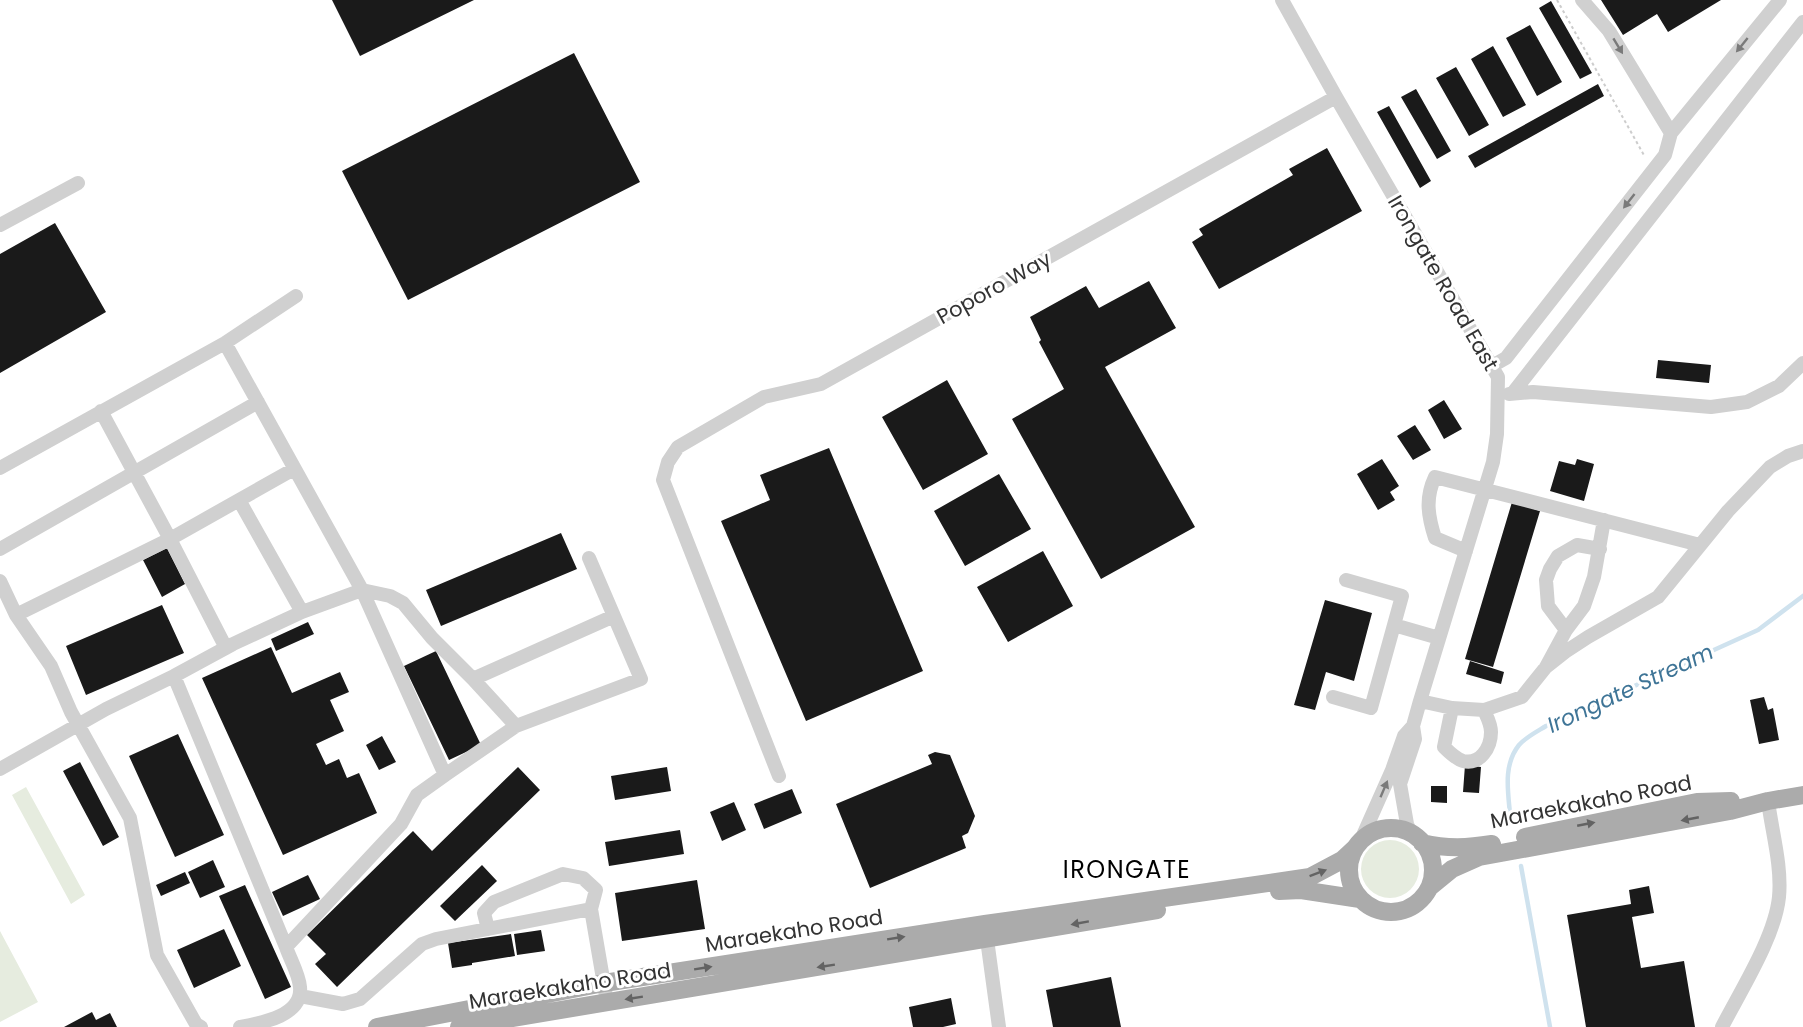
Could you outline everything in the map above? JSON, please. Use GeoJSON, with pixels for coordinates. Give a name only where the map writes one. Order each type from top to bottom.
{"type":"FeatureCollection","features":[{"type":"Feature","properties":{"kind":"main road","name":"Maraekakaho Road"},"geometry":{"type":"LineString","coordinates":[[1430,887],[1461,863],[1511,850],[1730,811],[1803,795]]}},
{"type":"Feature","properties":{"kind":"main road","name":"Maraekakaho Road"},"geometry":{"type":"LineString","coordinates":[[1417,838],[1438,847],[1463,848],[1495,844],[1697,802],[1722,803],[1757,797],[1768,801]]}},
{"type":"Feature","properties":{"kind":"main road"},"geometry":{"type":"LineString","coordinates":[[1392,828],[1417,838],[1427,848],[1432,860],[1433,874],[1430,887],[1423,898],[1412,907],[1399,912],[1385,912],[1372,908],[1360,899],[1353,888],[1349,874],[1350,860],[1358,844],[1378,830],[1392,828]]}},
{"type":"Feature","properties":{"kind":"main road","name":"Maraekakaho Road"},"geometry":{"type":"LineString","coordinates":[[459,1027],[986,932],[1310,877],[1342,860],[1358,844]]}},
{"type":"Feature","properties":{"kind":"main road"},"geometry":{"type":"LineString","coordinates":[[1220,894],[1301,890],[1360,899]]}},
{"type":"Feature","properties":{"kind":"main road","name":"Maraekaho Road"},"geometry":{"type":"LineString","coordinates":[[377,1027],[604,983],[986,932]]}},
{"type":"Feature","properties":{"kind":"street"},"geometry":{"type":"LineString","coordinates":[[1582,0],[1609,31],[1671,132]]}},
{"type":"Feature","properties":{"kind":"street"},"geometry":{"type":"LineString","coordinates":[[1492,366],[1506,358],[1665,155],[1671,132],[1780,0]]}},
{"type":"Feature","properties":{"kind":"street","name":"Irongate Road East"},"geometry":{"type":"LineString","coordinates":[[1284,1],[1336,97],[1498,377],[1497,434],[1493,462],[1413,726]]}},
{"type":"Feature","properties":{"kind":"street"},"geometry":{"type":"LineString","coordinates":[[1512,394],[1803,22]]}},
{"type":"Feature","properties":{"kind":"street","name":"Poporo Way"},"geometry":{"type":"LineString","coordinates":[[779,776],[663,480],[668,462],[678,447],[764,397],[821,384],[1336,97]]}},
{"type":"Feature","properties":{"kind":"street"},"geometry":{"type":"LineString","coordinates":[[0,225],[78,183]]}},
{"type":"Feature","properties":{"kind":"street"},"geometry":{"type":"LineString","coordinates":[[0,468],[225,343],[296,296]]}},
{"type":"Feature","properties":{"kind":"street"},"geometry":{"type":"LineString","coordinates":[[225,343],[362,590],[445,775]]}},
{"type":"Feature","properties":{"kind":"street"},"geometry":{"type":"LineString","coordinates":[[1498,395],[1533,392],[1711,407],[1747,402],[1779,386],[1803,363]]}},
{"type":"Feature","properties":{"kind":"street"},"geometry":{"type":"LineString","coordinates":[[0,549],[258,402]]}},
{"type":"Feature","properties":{"kind":"street"},"geometry":{"type":"LineString","coordinates":[[102,411],[226,648]]}},
{"type":"Feature","properties":{"kind":"street"},"geometry":{"type":"LineString","coordinates":[[1546,667],[1588,637],[1658,597],[1728,511],[1770,467],[1788,456],[1803,451]]}},
{"type":"Feature","properties":{"kind":"street"},"geometry":{"type":"LineString","coordinates":[[16,615],[170,539],[294,469]]}},
{"type":"Feature","properties":{"kind":"street"},"geometry":{"type":"LineString","coordinates":[[1466,551],[1435,538],[1428,507],[1431,484],[1435,477],[1700,545]]}},
{"type":"Feature","properties":{"kind":"street"},"geometry":{"type":"LineString","coordinates":[[239,500],[302,612]]}},
{"type":"Feature","properties":{"kind":"street"},"geometry":{"type":"LineString","coordinates":[[1420,701],[1452,708],[1484,710],[1522,697],[1546,667],[1566,630],[1584,606],[1594,577],[1604,520]]}},
{"type":"Feature","properties":{"kind":"street"},"geometry":{"type":"LineString","coordinates":[[1566,630],[1548,606],[1546,580],[1550,569],[1558,556],[1577,545],[1600,549]]}},
{"type":"Feature","properties":{"kind":"street"},"geometry":{"type":"LineString","coordinates":[[286,947],[401,824],[417,795],[516,726],[641,679],[589,558]]}},
{"type":"Feature","properties":{"kind":"street"},"geometry":{"type":"LineString","coordinates":[[1333,697],[1371,708],[1402,596],[1346,580]]}},
{"type":"Feature","properties":{"kind":"street"},"geometry":{"type":"LineString","coordinates":[[0,581],[16,615],[51,666],[78,724],[130,818],[157,955],[195,1023],[201,1027]]}},
{"type":"Feature","properties":{"kind":"street"},"geometry":{"type":"LineString","coordinates":[[0,769],[78,724],[226,648],[302,612],[362,590],[390,596],[403,603],[432,638],[516,726]]}},
{"type":"Feature","properties":{"kind":"street"},"geometry":{"type":"LineString","coordinates":[[473,679],[614,616]]}},
{"type":"Feature","properties":{"kind":"street"},"geometry":{"type":"LineString","coordinates":[[1394,624],[1439,638]]}},
{"type":"Feature","properties":{"kind":"street"},"geometry":{"type":"LineString","coordinates":[[174,676],[300,986],[299,1000],[288,1011],[263,1022],[240,1027]]}},
{"type":"Feature","properties":{"kind":"street"},"geometry":{"type":"LineString","coordinates":[[1452,708],[1444,747],[1462,761],[1473,761],[1482,757],[1488,747],[1491,733],[1490,722],[1484,710]]}},
{"type":"Feature","properties":{"kind":"street"},"geometry":{"type":"LineString","coordinates":[[1413,726],[1415,739],[1400,784],[1407,824],[1417,838]]}},
{"type":"Feature","properties":{"kind":"street"},"geometry":{"type":"LineString","coordinates":[[1358,844],[1392,770],[1404,736],[1413,726]]}},
{"type":"Feature","properties":{"kind":"street"},"geometry":{"type":"LineString","coordinates":[[1722,1027],[1775,918],[1779,897],[1779,875],[1768,801]]}},
{"type":"Feature","properties":{"kind":"street"},"geometry":{"type":"LineString","coordinates":[[488,929],[484,914],[494,902],[563,874],[583,878],[596,890],[591,909],[607,1002]]}},
{"type":"Feature","properties":{"kind":"street"},"geometry":{"type":"LineString","coordinates":[[300,996],[343,1004],[360,999],[422,944],[436,939],[591,909]]}},
{"type":"Feature","properties":{"kind":"street"},"geometry":{"type":"LineString","coordinates":[[986,932],[999,1027]]}},
{"type":"Feature","properties":{"kind":"path"},"geometry":{"type":"LineString","coordinates":[[1557,0],[1654,169]]}},
{"type":"Feature","properties":{"kind":"shaded area"},"geometry":{"type":"Polygon","coordinates":[[[26,787],[85,895],[71,904],[12,795],[26,787]]]}},
{"type":"Feature","properties":{"kind":"shaded area"},"geometry":{"type":"Polygon","coordinates":[[[1384,840],[1396,840],[1411,848],[1419,863],[1419,875],[1411,890],[1396,898],[1384,898],[1369,890],[1361,875],[1361,863],[1369,848],[1384,840]]]}},
{"type":"Feature","properties":{"kind":"shaded area"},"geometry":{"type":"Polygon","coordinates":[[[0,931],[38,1002],[0,1022],[0,931]]]}},
{"type":"Feature","properties":{"kind":"building"},"geometry":{"type":"Polygon","coordinates":[[[332,0],[474,0],[360,56],[332,0]]]}},
{"type":"Feature","properties":{"kind":"building"},"geometry":{"type":"Polygon","coordinates":[[[1601,0],[1721,0],[1668,32],[1657,14],[1623,35],[1601,0]]]}},
{"type":"Feature","properties":{"kind":"building"},"geometry":{"type":"Polygon","coordinates":[[[1551,1],[1592,73],[1580,79],[1539,8],[1551,1]]]}},
{"type":"Feature","properties":{"kind":"building"},"geometry":{"type":"Polygon","coordinates":[[[1530,25],[1562,82],[1537,96],[1506,38],[1530,25]]]}},
{"type":"Feature","properties":{"kind":"building"},"geometry":{"type":"Polygon","coordinates":[[[1493,46],[1526,105],[1503,117],[1471,59],[1493,46]]]}},
{"type":"Feature","properties":{"kind":"building"},"geometry":{"type":"Polygon","coordinates":[[[574,53],[640,182],[408,300],[342,171],[574,53]]]}},
{"type":"Feature","properties":{"kind":"building"},"geometry":{"type":"Polygon","coordinates":[[[1456,67],[1489,125],[1469,136],[1436,78],[1456,67]]]}},
{"type":"Feature","properties":{"kind":"building"},"geometry":{"type":"Polygon","coordinates":[[[1598,84],[1604,96],[1475,168],[1468,156],[1598,84]]]}},
{"type":"Feature","properties":{"kind":"building"},"geometry":{"type":"Polygon","coordinates":[[[1416,89],[1451,151],[1437,159],[1401,97],[1416,89]]]}},
{"type":"Feature","properties":{"kind":"building"},"geometry":{"type":"Polygon","coordinates":[[[1389,106],[1431,181],[1420,188],[1377,112],[1389,106]]]}},
{"type":"Feature","properties":{"kind":"building"},"geometry":{"type":"Polygon","coordinates":[[[1327,148],[1362,211],[1219,289],[1192,242],[1203,235],[1199,229],[1293,175],[1289,169],[1327,148]]]}},
{"type":"Feature","properties":{"kind":"building"},"geometry":{"type":"Polygon","coordinates":[[[55,223],[106,312],[0,373],[0,254],[55,223]]]}},
{"type":"Feature","properties":{"kind":"building"},"geometry":{"type":"Polygon","coordinates":[[[1149,281],[1176,328],[1105,367],[1195,527],[1101,579],[1012,419],[1064,389],[1039,342],[1041,340],[1030,317],[1086,286],[1099,308],[1149,281]]]}},
{"type":"Feature","properties":{"kind":"building"},"geometry":{"type":"Polygon","coordinates":[[[1658,360],[1711,365],[1709,383],[1656,378],[1658,360]]]}},
{"type":"Feature","properties":{"kind":"building"},"geometry":{"type":"Polygon","coordinates":[[[947,380],[988,454],[923,490],[882,417],[947,380]]]}},
{"type":"Feature","properties":{"kind":"building"},"geometry":{"type":"Polygon","coordinates":[[[1444,400],[1462,429],[1444,439],[1428,410],[1444,400]]]}},
{"type":"Feature","properties":{"kind":"building"},"geometry":{"type":"Polygon","coordinates":[[[1415,425],[1431,450],[1413,460],[1397,436],[1415,425]]]}},
{"type":"Feature","properties":{"kind":"building"},"geometry":{"type":"Polygon","coordinates":[[[829,448],[923,671],[806,721],[721,521],[770,500],[760,475],[829,448]]]}},
{"type":"Feature","properties":{"kind":"building"},"geometry":{"type":"Polygon","coordinates":[[[1382,459],[1399,486],[1390,492],[1395,500],[1378,510],[1357,474],[1382,459]]]}},
{"type":"Feature","properties":{"kind":"building"},"geometry":{"type":"Polygon","coordinates":[[[1577,459],[1594,464],[1584,501],[1550,491],[1559,461],[1575,465],[1577,459]]]}},
{"type":"Feature","properties":{"kind":"building"},"geometry":{"type":"Polygon","coordinates":[[[999,474],[1031,529],[965,566],[934,511],[999,474]]]}},
{"type":"Feature","properties":{"kind":"building"},"geometry":{"type":"Polygon","coordinates":[[[1512,502],[1540,511],[1493,667],[1465,659],[1512,502]]]}},
{"type":"Feature","properties":{"kind":"building"},"geometry":{"type":"Polygon","coordinates":[[[561,533],[577,569],[441,626],[426,590],[561,533]]]}},
{"type":"Feature","properties":{"kind":"building"},"geometry":{"type":"Polygon","coordinates":[[[167,548],[185,584],[162,597],[143,560],[167,548]]]}},
{"type":"Feature","properties":{"kind":"building"},"geometry":{"type":"Polygon","coordinates":[[[1043,551],[1073,606],[1008,642],[977,587],[1043,551]]]}},
{"type":"Feature","properties":{"kind":"building"},"geometry":{"type":"Polygon","coordinates":[[[1325,600],[1372,613],[1354,681],[1326,672],[1315,710],[1294,705],[1325,600]]]}},
{"type":"Feature","properties":{"kind":"building"},"geometry":{"type":"Polygon","coordinates":[[[162,605],[184,653],[86,695],[66,646],[162,605]]]}},
{"type":"Feature","properties":{"kind":"building"},"geometry":{"type":"Polygon","coordinates":[[[308,622],[314,634],[276,651],[271,639],[308,622]]]}},
{"type":"Feature","properties":{"kind":"building"},"geometry":{"type":"Polygon","coordinates":[[[271,647],[292,693],[340,672],[349,692],[330,700],[344,731],[316,744],[326,765],[339,759],[347,778],[359,773],[377,813],[283,855],[202,678],[271,647]]]}},
{"type":"Feature","properties":{"kind":"building"},"geometry":{"type":"Polygon","coordinates":[[[436,651],[481,745],[449,760],[404,666],[436,651]]]}},
{"type":"Feature","properties":{"kind":"building"},"geometry":{"type":"Polygon","coordinates":[[[1470,661],[1504,672],[1501,684],[1466,674],[1470,661]]]}},
{"type":"Feature","properties":{"kind":"building"},"geometry":{"type":"Polygon","coordinates":[[[1764,697],[1768,710],[1773,708],[1779,740],[1759,744],[1750,700],[1764,697]]]}},
{"type":"Feature","properties":{"kind":"building"},"geometry":{"type":"Polygon","coordinates":[[[178,734],[224,835],[175,857],[129,756],[178,734]]]}},
{"type":"Feature","properties":{"kind":"building"},"geometry":{"type":"Polygon","coordinates":[[[382,736],[396,762],[379,770],[366,745],[382,736]]]}},
{"type":"Feature","properties":{"kind":"building"},"geometry":{"type":"Polygon","coordinates":[[[935,752],[950,755],[975,816],[968,833],[962,836],[966,848],[870,888],[836,804],[932,764],[928,755],[935,752]]]}},
{"type":"Feature","properties":{"kind":"building"},"geometry":{"type":"Polygon","coordinates":[[[80,762],[119,837],[103,846],[63,771],[80,762]]]}},
{"type":"Feature","properties":{"kind":"building"},"geometry":{"type":"Polygon","coordinates":[[[1465,765],[1481,767],[1479,793],[1463,792],[1465,765]]]}},
{"type":"Feature","properties":{"kind":"building"},"geometry":{"type":"Polygon","coordinates":[[[518,767],[540,790],[337,987],[315,964],[326,954],[307,935],[413,831],[432,851],[518,767]]]}},
{"type":"Feature","properties":{"kind":"building"},"geometry":{"type":"Polygon","coordinates":[[[667,767],[671,791],[615,800],[611,776],[667,767]]]}},
{"type":"Feature","properties":{"kind":"building"},"geometry":{"type":"Polygon","coordinates":[[[1431,786],[1447,786],[1447,803],[1431,802],[1431,786]]]}},
{"type":"Feature","properties":{"kind":"building"},"geometry":{"type":"Polygon","coordinates":[[[792,789],[802,813],[764,829],[754,804],[792,789]]]}},
{"type":"Feature","properties":{"kind":"building"},"geometry":{"type":"Polygon","coordinates":[[[734,802],[746,830],[722,841],[710,812],[734,802]]]}},
{"type":"Feature","properties":{"kind":"building"},"geometry":{"type":"Polygon","coordinates":[[[680,830],[684,854],[609,866],[605,842],[680,830]]]}},
{"type":"Feature","properties":{"kind":"building"},"geometry":{"type":"Polygon","coordinates":[[[213,860],[225,887],[200,898],[188,872],[213,860]]]}},
{"type":"Feature","properties":{"kind":"building"},"geometry":{"type":"Polygon","coordinates":[[[482,865],[497,881],[455,921],[440,906],[482,865]]]}},
{"type":"Feature","properties":{"kind":"building"},"geometry":{"type":"Polygon","coordinates":[[[185,872],[190,883],[161,896],[156,885],[185,872]]]}},
{"type":"Feature","properties":{"kind":"building"},"geometry":{"type":"Polygon","coordinates":[[[308,875],[320,899],[283,916],[272,892],[308,875]]]}},
{"type":"Feature","properties":{"kind":"building"},"geometry":{"type":"Polygon","coordinates":[[[697,880],[705,929],[622,941],[615,893],[697,880]]]}},
{"type":"Feature","properties":{"kind":"building"},"geometry":{"type":"Polygon","coordinates":[[[245,885],[291,987],[265,999],[219,896],[245,885]]]}},
{"type":"Feature","properties":{"kind":"building"},"geometry":{"type":"Polygon","coordinates":[[[1649,886],[1654,913],[1632,917],[1641,968],[1684,961],[1695,1027],[1586,1027],[1567,915],[1631,904],[1629,890],[1649,886]]]}},
{"type":"Feature","properties":{"kind":"building"},"geometry":{"type":"Polygon","coordinates":[[[224,929],[241,966],[194,988],[177,950],[224,929]]]}},
{"type":"Feature","properties":{"kind":"building"},"geometry":{"type":"Polygon","coordinates":[[[541,930],[545,951],[517,955],[514,934],[541,930]]]}},
{"type":"Feature","properties":{"kind":"building"},"geometry":{"type":"Polygon","coordinates":[[[511,934],[515,956],[452,968],[448,943],[511,934]]]}},
{"type":"Feature","properties":{"kind":"building"},"geometry":{"type":"Polygon","coordinates":[[[1111,977],[1121,1027],[1053,1027],[1046,990],[1111,977]]]}},
{"type":"Feature","properties":{"kind":"building"},"geometry":{"type":"Polygon","coordinates":[[[951,998],[956,1024],[943,1027],[913,1027],[909,1007],[951,998]]]}},
{"type":"Feature","properties":{"kind":"building"},"geometry":{"type":"Polygon","coordinates":[[[92,1012],[96,1020],[110,1013],[117,1027],[64,1027],[92,1012]]]}},
{"type":"Feature","properties":{"kind":"waterway","name":"Irongate Stream"},"geometry":{"type":"LineString","coordinates":[[1510,814],[1509,770],[1514,753],[1525,739],[1546,726],[1758,630],[1803,596]]}},
{"type":"Feature","properties":{"kind":"waterway","name":"Irongate Stream"},"geometry":{"type":"LineString","coordinates":[[1521,866],[1550,1027]]}},
{"type":"Feature","properties":{"kind":"district","name":"IRONGATE"},"geometry":{"type":"Point","coordinates":[1127,870]}}]}
